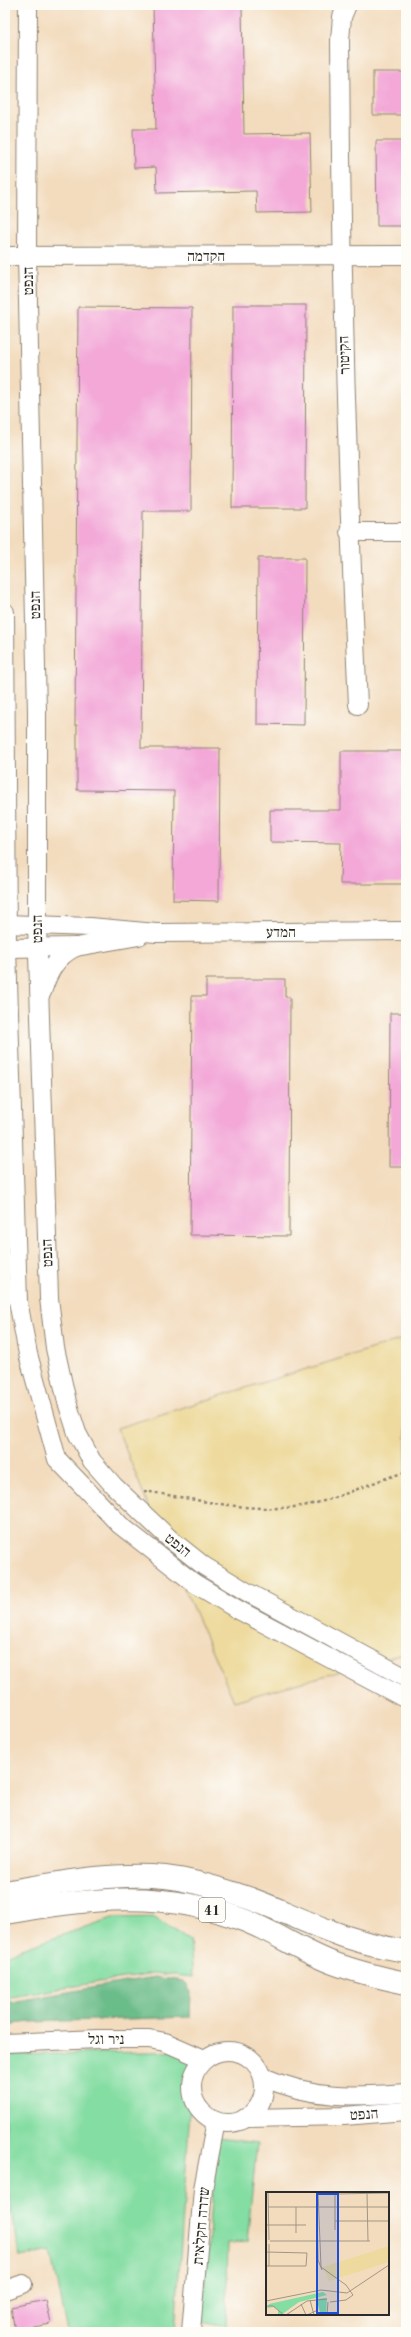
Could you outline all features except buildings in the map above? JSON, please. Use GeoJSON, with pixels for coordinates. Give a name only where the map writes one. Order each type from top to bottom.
{"type":"FeatureCollection","features":[{"type":"Feature","properties":{"kind":"highway","name":"41"},"geometry":{"type":"LineString","coordinates":[[5,1892],[74,1881],[131,1876],[165,1877],[202,1884],[240,1895],[327,1930],[389,1948],[406,1951]]}},
{"type":"Feature","properties":{"kind":"highway","name":"41"},"geometry":{"type":"LineString","coordinates":[[5,1913],[81,1900],[130,1899],[179,1902],[246,1921],[332,1963],[406,1983]]}},
{"type":"Feature","properties":{"kind":"street","name":"הנפט"},"geometry":{"type":"LineString","coordinates":[[28,5],[27,256],[37,712],[37,924],[46,1256],[55,1348],[67,1402],[77,1433],[92,1461],[114,1486],[150,1521],[204,1566],[247,1592],[406,1678]]}},
{"type":"Feature","properties":{"kind":"street","name":"הקיטור"},"geometry":{"type":"LineString","coordinates":[[347,5],[342,17],[340,40],[341,256],[349,532],[358,705]]}},
{"type":"Feature","properties":{"kind":"street","name":"הקדמה"},"geometry":{"type":"LineString","coordinates":[[5,256],[406,255]]}},
{"type":"Feature","properties":{"kind":"street"},"geometry":{"type":"LineString","coordinates":[[349,532],[406,532]]}},
{"type":"Feature","properties":{"kind":"street","name":"הנפט"},"geometry":{"type":"LineString","coordinates":[[5,612],[6,948],[18,1301],[28,1354],[57,1459],[120,1525],[194,1583],[235,1608],[406,1699]]}},
{"type":"Feature","properties":{"kind":"street","name":"המדע"},"geometry":{"type":"LineString","coordinates":[[6,924],[37,924],[156,933],[406,931]]}},
{"type":"Feature","properties":{"kind":"street","name":"המדע"},"geometry":{"type":"LineString","coordinates":[[6,948],[76,947],[156,933]]}},
{"type":"Feature","properties":{"kind":"street"},"geometry":{"type":"LineString","coordinates":[[39,1001],[53,966],[67,951],[76,947]]}},
{"type":"Feature","properties":{"kind":"street","name":"ניר וגל"},"geometry":{"type":"LineString","coordinates":[[5,2043],[98,2038],[149,2039],[165,2042],[204,2059]]}},
{"type":"Feature","properties":{"kind":"street"},"geometry":{"type":"LineString","coordinates":[[226,2051],[238,2052],[254,2062],[263,2077],[264,2089],[261,2101],[254,2111],[245,2118],[226,2123],[216,2121],[207,2116],[193,2099],[192,2077],[204,2059],[214,2053],[226,2051]]}},
{"type":"Feature","properties":{"kind":"street","name":"הנפט"},"geometry":{"type":"LineString","coordinates":[[263,2077],[304,2092],[323,2095],[406,2093]]}},
{"type":"Feature","properties":{"kind":"street"},"geometry":{"type":"LineString","coordinates":[[323,2095],[323,2116]]}},
{"type":"Feature","properties":{"kind":"street","name":"הנפט"},"geometry":{"type":"LineString","coordinates":[[245,2118],[323,2116],[406,2111]]}},
{"type":"Feature","properties":{"kind":"street","name":"שדרה חקלאית"},"geometry":{"type":"LineString","coordinates":[[191,2332],[203,2189],[216,2121]]}},
{"type":"Feature","properties":{"kind":"street"},"geometry":{"type":"LineString","coordinates":[[5,2290],[23,2284]]}},
{"type":"Feature","properties":{"kind":"path"},"geometry":{"type":"LineString","coordinates":[[114,1486],[243,1506],[288,1507],[328,1499],[406,1472]]}},
{"type":"Feature","properties":{"kind":"green space"},"geometry":{"type":"Polygon","coordinates":[[[153,1917],[190,1940],[193,1977],[153,1973],[5,1998],[5,1955],[112,1918],[153,1917]]]}},
{"type":"Feature","properties":{"kind":"green space"},"geometry":{"type":"Polygon","coordinates":[[[154,1977],[184,1981],[191,1992],[190,2017],[31,2022],[5,2025],[5,2003],[154,1977]]]}},
{"type":"Feature","properties":{"kind":"green space"},"geometry":{"type":"Polygon","coordinates":[[[194,2051],[175,2332],[68,2332],[51,2251],[20,2257],[5,2174],[5,2055],[194,2051]]]}},
{"type":"Feature","properties":{"kind":"green space"},"geometry":{"type":"Polygon","coordinates":[[[218,2138],[257,2143],[247,2242],[228,2243],[226,2326],[201,2321],[218,2138]]]}},
{"type":"Feature","properties":{"kind":"sand"},"geometry":{"type":"Polygon","coordinates":[[[406,1338],[406,1653],[234,1701],[157,1527],[117,1428],[406,1338]]]}}]}
